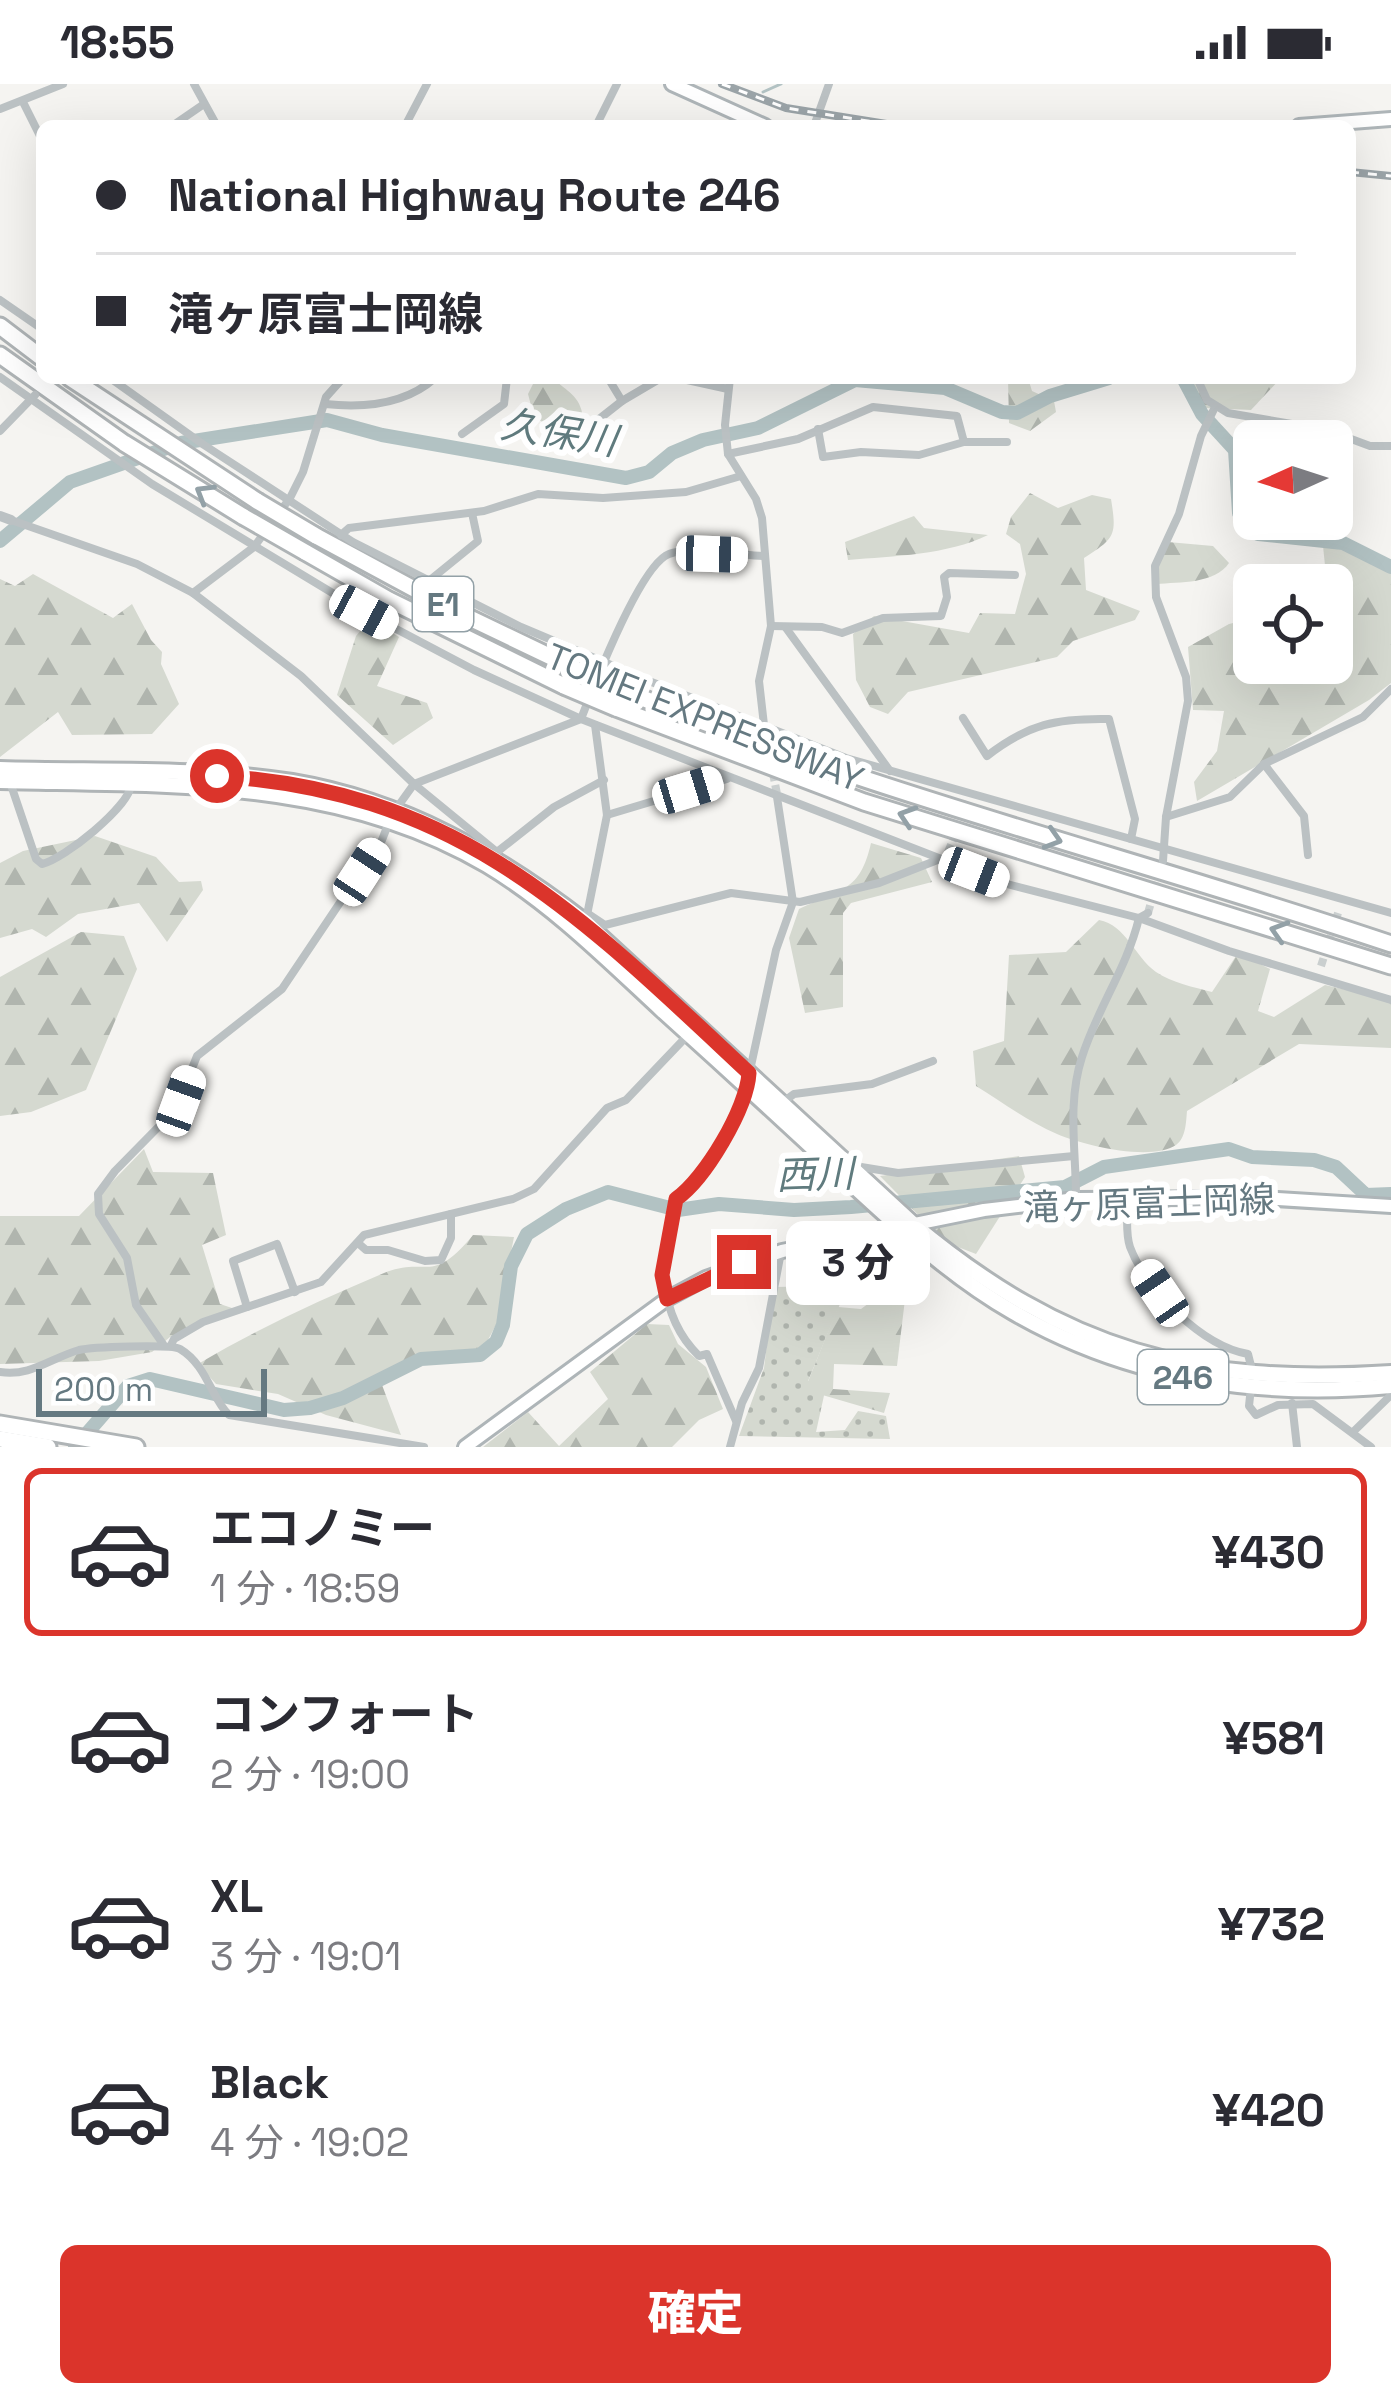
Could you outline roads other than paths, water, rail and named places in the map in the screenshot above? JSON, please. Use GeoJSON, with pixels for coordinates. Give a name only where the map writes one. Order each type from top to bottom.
{"type":"FeatureCollection","features":[{"type":"Feature","properties":{"kind":"highway"},"geometry":{"type":"LineString","coordinates":[[0,326],[36,353]]}},
{"type":"Feature","properties":{"kind":"highway","name":"TOMEI EXPRESSWAY"},"geometry":{"type":"LineString","coordinates":[[0,355],[36,381]]}},
{"type":"Feature","properties":{"kind":"highway","name":"TOMEI EXPRESSWAY"},"geometry":{"type":"LineString","coordinates":[[41,384],[124,443],[244,517],[389,600],[564,686],[864,802],[1391,966]]}},
{"type":"Feature","properties":{"kind":"highway","name":"TOMEI EXPRESSWAY"},"geometry":{"type":"LineString","coordinates":[[79,384],[316,536],[453,610],[625,691],[872,783],[1391,944]]}},
{"type":"Feature","properties":{"kind":"highway","name":"246"},"geometry":{"type":"LineString","coordinates":[[3,777],[254,790],[392,815],[487,865],[523,890],[689,1034],[781,1103],[848,1164],[858,1181]]}},
{"type":"Feature","properties":{"kind":"highway","name":"246"},"geometry":{"type":"LineString","coordinates":[[3,777],[292,782],[491,855],[586,918],[749,1081],[903,1223],[993,1286],[1056,1322],[1153,1358],[1306,1390],[1391,1386]]}},
{"type":"Feature","properties":{"kind":"highway","name":"246"},"geometry":{"type":"LineString","coordinates":[[1252,1381],[1391,1372]]}},
{"type":"Feature","properties":{"kind":"highway"},"geometry":{"type":"LineString","coordinates":[[0,1424],[50,1440]]}},
{"type":"Feature","properties":{"kind":"highway"},"geometry":{"type":"LineString","coordinates":[[0,1438],[136,1447]]}},
{"type":"Feature","properties":{"kind":"main road"},"geometry":{"type":"LineString","coordinates":[[672,84],[752,120]]}},
{"type":"Feature","properties":{"kind":"main road"},"geometry":{"type":"LineString","coordinates":[[1356,122],[1391,119]]}},
{"type":"Feature","properties":{"kind":"main road","name":"滝ヶ原富士岡線"},"geometry":{"type":"LineString","coordinates":[[465,1447],[667,1299],[706,1278],[782,1251],[903,1223],[1076,1194],[1391,1206]]}},
{"type":"Feature","properties":{"kind":"street"},"geometry":{"type":"LineString","coordinates":[[0,109],[63,84]]}},
{"type":"Feature","properties":{"kind":"street"},"geometry":{"type":"LineString","coordinates":[[194,84],[214,120]]}},
{"type":"Feature","properties":{"kind":"street"},"geometry":{"type":"LineString","coordinates":[[408,120],[427,84]]}},
{"type":"Feature","properties":{"kind":"street"},"geometry":{"type":"LineString","coordinates":[[599,120],[617,84]]}},
{"type":"Feature","properties":{"kind":"street"},"geometry":{"type":"LineString","coordinates":[[816,120],[829,84]]}},
{"type":"Feature","properties":{"kind":"street"},"geometry":{"type":"LineString","coordinates":[[22,102],[36,129]]}},
{"type":"Feature","properties":{"kind":"street"},"geometry":{"type":"LineString","coordinates":[[181,120],[205,104]]}},
{"type":"Feature","properties":{"kind":"street"},"geometry":{"type":"LineString","coordinates":[[0,299],[36,325]]}},
{"type":"Feature","properties":{"kind":"street"},"geometry":{"type":"LineString","coordinates":[[0,377],[110,456],[364,612],[581,719],[1003,883],[1144,915],[1229,951],[1320,971],[1391,1000]]}},
{"type":"Feature","properties":{"kind":"street"},"geometry":{"type":"LineString","coordinates":[[119,384],[341,535],[521,627],[846,758],[1391,913]]}},
{"type":"Feature","properties":{"kind":"street"},"geometry":{"type":"LineString","coordinates":[[193,593],[254,547],[290,498],[326,397],[338,384]]}},
{"type":"Feature","properties":{"kind":"street"},"geometry":{"type":"LineString","coordinates":[[324,408],[359,409],[426,384]]}},
{"type":"Feature","properties":{"kind":"street"},"geometry":{"type":"LineString","coordinates":[[462,434],[504,404],[506,384]]}},
{"type":"Feature","properties":{"kind":"street"},"geometry":{"type":"LineString","coordinates":[[612,384],[622,401]]}},
{"type":"Feature","properties":{"kind":"street"},"geometry":{"type":"LineString","coordinates":[[575,438],[651,384]]}},
{"type":"Feature","properties":{"kind":"street"},"geometry":{"type":"LineString","coordinates":[[729,384],[728,454],[760,509],[771,626],[759,681],[764,726]]}},
{"type":"Feature","properties":{"kind":"street"},"geometry":{"type":"LineString","coordinates":[[1200,384],[1214,408],[1327,430],[1370,446],[1391,446]]}},
{"type":"Feature","properties":{"kind":"street"},"geometry":{"type":"LineString","coordinates":[[0,431],[33,397]]}},
{"type":"Feature","properties":{"kind":"street"},"geometry":{"type":"LineString","coordinates":[[728,454],[798,439],[873,407],[957,416],[964,442]]}},
{"type":"Feature","properties":{"kind":"street"},"geometry":{"type":"LineString","coordinates":[[1163,861],[1166,817],[1185,727],[1186,677],[1154,581],[1160,551],[1179,514],[1214,408]]}},
{"type":"Feature","properties":{"kind":"street"},"geometry":{"type":"LineString","coordinates":[[818,429],[823,457],[861,452],[919,455],[964,442],[1007,442]]}},
{"type":"Feature","properties":{"kind":"street"},"geometry":{"type":"LineString","coordinates":[[341,535],[349,528],[472,512],[538,494],[603,498],[686,492],[741,476]]}},
{"type":"Feature","properties":{"kind":"street"},"geometry":{"type":"LineString","coordinates":[[430,580],[478,542],[472,512]]}},
{"type":"Feature","properties":{"kind":"street"},"geometry":{"type":"LineString","coordinates":[[5,518],[137,564],[193,593],[301,676],[414,784],[497,852],[554,807],[604,780]]}},
{"type":"Feature","properties":{"kind":"street"},"geometry":{"type":"LineString","coordinates":[[424,1447],[234,1416],[223,1410],[214,1386],[188,1356],[167,1345],[136,1304],[127,1258],[99,1214],[98,1194],[176,1109],[197,1056],[282,989],[414,784],[581,719],[603,661],[647,574],[659,560],[680,552],[763,556]]}},
{"type":"Feature","properties":{"kind":"street"},"geometry":{"type":"LineString","coordinates":[[771,626],[822,627],[842,633],[884,618],[941,616],[947,597],[944,577],[949,572],[1016,575]]}},
{"type":"Feature","properties":{"kind":"street"},"geometry":{"type":"LineString","coordinates":[[785,626],[890,770]]}},
{"type":"Feature","properties":{"kind":"street"},"geometry":{"type":"LineString","coordinates":[[1166,817],[1230,797],[1264,764],[1363,718],[1391,689]]}},
{"type":"Feature","properties":{"kind":"street"},"geometry":{"type":"LineString","coordinates":[[963,718],[987,756],[1016,734],[1043,724],[1109,719],[1135,819],[1132,839]]}},
{"type":"Feature","properties":{"kind":"street"},"geometry":{"type":"LineString","coordinates":[[596,725],[608,815],[586,918],[605,925],[730,893],[793,902],[879,883],[944,857]]}},
{"type":"Feature","properties":{"kind":"street"},"geometry":{"type":"LineString","coordinates":[[1264,764],[1304,816],[1308,855]]}},
{"type":"Feature","properties":{"kind":"street"},"geometry":{"type":"LineString","coordinates":[[3,777],[36,860],[42,864],[65,856],[125,803],[131,784]]}},
{"type":"Feature","properties":{"kind":"street"},"geometry":{"type":"LineString","coordinates":[[608,815],[728,778]]}},
{"type":"Feature","properties":{"kind":"street"},"geometry":{"type":"LineString","coordinates":[[969,790],[969,802]]}},
{"type":"Feature","properties":{"kind":"street"},"geometry":{"type":"LineString","coordinates":[[736,1421],[707,1354],[699,1356],[682,1339],[662,1275],[674,1204],[714,1154],[749,1081],[776,950],[793,902],[777,796]]}},
{"type":"Feature","properties":{"kind":"street"},"geometry":{"type":"LineString","coordinates":[[1339,913],[1344,897]]}},
{"type":"Feature","properties":{"kind":"street"},"geometry":{"type":"LineString","coordinates":[[1076,1194],[1072,1099],[1083,1052],[1144,915]]}},
{"type":"Feature","properties":{"kind":"street"},"geometry":{"type":"LineString","coordinates":[[0,1372],[26,1372],[84,1349],[167,1345],[203,1322],[328,1277],[364,1235],[513,1199],[534,1189],[607,1108],[626,1100],[689,1034]]}},
{"type":"Feature","properties":{"kind":"street"},"geometry":{"type":"LineString","coordinates":[[781,1103],[794,1094],[872,1084],[933,1061]]}},
{"type":"Feature","properties":{"kind":"street"},"geometry":{"type":"LineString","coordinates":[[848,1164],[900,1173],[1075,1159]]}},
{"type":"Feature","properties":{"kind":"street"},"geometry":{"type":"LineString","coordinates":[[1127,1199],[1128,1242],[1160,1293],[1192,1326],[1232,1351],[1248,1354],[1249,1406],[1256,1415],[1292,1403],[1313,1404],[1371,1447]]}},
{"type":"Feature","properties":{"kind":"street"},"geometry":{"type":"LineString","coordinates":[[358,1244],[366,1250],[441,1260],[451,1238],[452,1214]]}},
{"type":"Feature","properties":{"kind":"street"},"geometry":{"type":"LineString","coordinates":[[247,1307],[233,1261],[277,1244],[295,1292]]}},
{"type":"Feature","properties":{"kind":"street"},"geometry":{"type":"LineString","coordinates":[[730,1447],[759,1368],[782,1251]]}},
{"type":"Feature","properties":{"kind":"street"},"geometry":{"type":"LineString","coordinates":[[1353,1432],[1391,1395]]}},
{"type":"Feature","properties":{"kind":"street"},"geometry":{"type":"LineString","coordinates":[[1292,1403],[1297,1447]]}},
{"type":"Feature","properties":{"kind":"waterway"},"geometry":{"type":"LineString","coordinates":[[763,92],[781,84]]}},
{"type":"Feature","properties":{"kind":"waterway","name":"久保川"},"geometry":{"type":"LineString","coordinates":[[0,541],[70,482],[181,443],[327,420],[382,435],[626,478],[649,472],[672,453],[703,440],[758,428],[847,384]]}},
{"type":"Feature","properties":{"kind":"waterway","name":"久保川"},"geometry":{"type":"LineString","coordinates":[[900,384],[945,388],[1002,412],[1017,413],[1089,384]]}},
{"type":"Feature","properties":{"kind":"waterway","name":"久保川"},"geometry":{"type":"LineString","coordinates":[[1186,384],[1202,414],[1235,450],[1239,513],[1258,534],[1343,543],[1391,567]]}},
{"type":"Feature","properties":{"kind":"waterway","name":"西川"},"geometry":{"type":"LineString","coordinates":[[75,1447],[128,1386],[150,1379],[284,1410],[343,1398],[421,1359],[480,1355],[496,1342],[503,1325],[511,1266],[527,1234],[566,1209],[608,1192],[678,1210],[719,1204],[794,1210],[851,1207],[1065,1187],[1104,1167],[1229,1149],[1252,1157],[1314,1160],[1336,1167],[1366,1195],[1391,1194]]}},
{"type":"Feature","properties":{"kind":"tunnel"},"geometry":{"type":"LineString","coordinates":[[764,726],[777,794]]}},
{"type":"Feature","properties":{"kind":"tunnel"},"geometry":{"type":"LineString","coordinates":[[948,852],[969,802]]}},
{"type":"Feature","properties":{"kind":"tunnel"},"geometry":{"type":"LineString","coordinates":[[1148,913],[1159,874]]}},
{"type":"Feature","properties":{"kind":"tunnel"},"geometry":{"type":"LineString","coordinates":[[1321,966],[1338,913]]}},
{"type":"Feature","properties":{"kind":"railway"},"geometry":{"type":"LineString","coordinates":[[722,84],[786,108],[861,120]]}},
{"type":"Feature","properties":{"kind":"railway"},"geometry":{"type":"LineString","coordinates":[[1356,173],[1391,176]]}}]}
